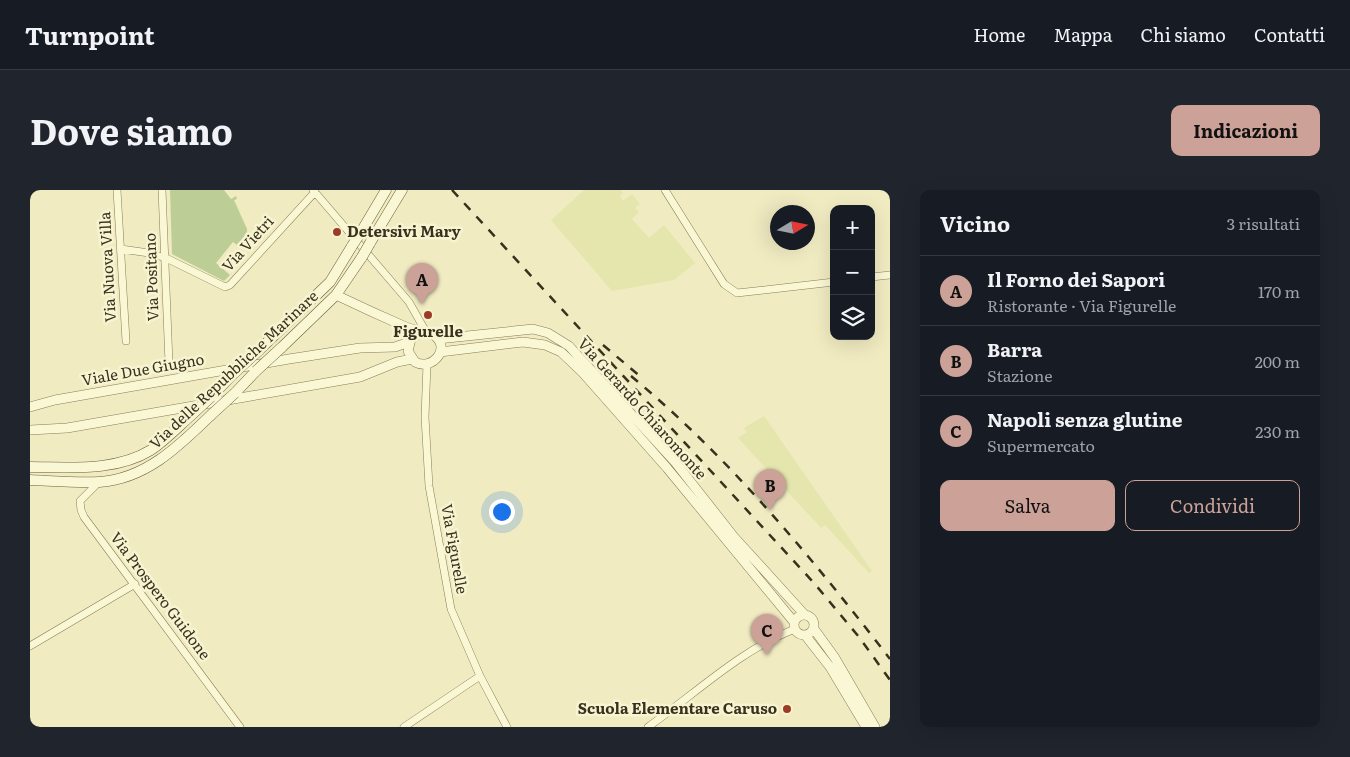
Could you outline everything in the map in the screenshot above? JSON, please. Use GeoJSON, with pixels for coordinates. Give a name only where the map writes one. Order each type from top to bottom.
{"type":"FeatureCollection","features":[{"type":"Feature","properties":{"kind":"main road","name":"Via delle Repubbliche Marinare"},"geometry":{"type":"LineString","coordinates":[[30,466],[94,467],[128,460],[153,448],[187,419],[330,282],[386,190]]}},
{"type":"Feature","properties":{"kind":"main road","name":"Via delle Repubbliche Marinare"},"geometry":{"type":"LineString","coordinates":[[30,480],[100,482],[126,476],[151,466],[174,451],[336,295],[362,257],[402,190]]}},
{"type":"Feature","properties":{"kind":"street","name":"Via Nuova Villa"},"geometry":{"type":"LineString","coordinates":[[117,190],[126,341]]}},
{"type":"Feature","properties":{"kind":"street","name":"Via Positano"},"geometry":{"type":"LineString","coordinates":[[162,190],[169,363]]}},
{"type":"Feature","properties":{"kind":"street"},"geometry":{"type":"LineString","coordinates":[[665,190],[724,284],[737,293],[830,282]]}},
{"type":"Feature","properties":{"kind":"street"},"geometry":{"type":"LineString","coordinates":[[314,191],[409,302],[418,335],[408,350],[412,359],[419,364],[435,361],[440,352],[438,339],[418,335],[408,328],[336,295]]}},
{"type":"Feature","properties":{"kind":"street","name":"Via Vietri"},"geometry":{"type":"LineString","coordinates":[[166,258],[224,287],[314,191]]}},
{"type":"Feature","properties":{"kind":"street"},"geometry":{"type":"LineString","coordinates":[[121,250],[149,253],[166,258]]}},
{"type":"Feature","properties":{"kind":"street"},"geometry":{"type":"LineString","coordinates":[[875,277],[890,275]]}},
{"type":"Feature","properties":{"kind":"street","name":"Via Gerardo Chiaromonte"},"geometry":{"type":"LineString","coordinates":[[438,339],[533,329],[553,335],[569,346],[675,462],[728,529],[804,614]]}},
{"type":"Feature","properties":{"kind":"street","name":"Viale Due Giugno"},"geometry":{"type":"LineString","coordinates":[[30,406],[289,359],[360,348],[395,347],[418,335]]}},
{"type":"Feature","properties":{"kind":"street","name":"Via Gerardo Chiaromonte"},"geometry":{"type":"LineString","coordinates":[[440,352],[523,342],[545,344],[561,352],[583,373],[667,468],[795,626]]}},
{"type":"Feature","properties":{"kind":"street"},"geometry":{"type":"LineString","coordinates":[[30,430],[67,428],[360,377],[397,362],[412,359]]}},
{"type":"Feature","properties":{"kind":"street","name":"Via Figurelle"},"geometry":{"type":"LineString","coordinates":[[427,364],[425,417],[427,464],[433,516],[451,608],[480,676],[507,727]]}},
{"type":"Feature","properties":{"kind":"street","name":"Via Prospero Guidone"},"geometry":{"type":"LineString","coordinates":[[100,482],[80,501],[81,510],[240,727]]}},
{"type":"Feature","properties":{"kind":"street"},"geometry":{"type":"LineString","coordinates":[[30,646],[134,584]]}},
{"type":"Feature","properties":{"kind":"street"},"geometry":{"type":"LineString","coordinates":[[648,727],[747,654],[795,626],[799,616],[804,614],[813,619],[814,629],[835,658],[875,727]]}},
{"type":"Feature","properties":{"kind":"street"},"geometry":{"type":"LineString","coordinates":[[795,626],[805,635],[830,667],[866,727]]}},
{"type":"Feature","properties":{"kind":"street"},"geometry":{"type":"LineString","coordinates":[[805,635],[814,629]]}},
{"type":"Feature","properties":{"kind":"street"},"geometry":{"type":"LineString","coordinates":[[404,727],[480,676]]}},
{"type":"Feature","properties":{"kind":"green space"},"geometry":{"type":"Polygon","coordinates":[[[170,190],[224,190],[231,199],[236,196],[237,199],[234,200],[247,233],[237,245],[233,242],[216,263],[230,275],[224,281],[172,254],[170,190]]]}},
{"type":"Feature","properties":{"kind":"green space"},"geometry":{"type":"Polygon","coordinates":[[[584,190],[620,190],[623,193],[620,196],[623,201],[632,194],[640,204],[635,208],[639,212],[632,219],[649,238],[664,225],[695,263],[674,280],[612,291],[551,220],[584,190]]]}},
{"type":"Feature","properties":{"kind":"green space"},"geometry":{"type":"Polygon","coordinates":[[[764,416],[872,571],[869,573],[825,525],[821,528],[738,438],[747,432],[744,428],[764,416]]]}},
{"type":"Feature","properties":{"kind":"railway"},"geometry":{"type":"LineString","coordinates":[[452,190],[814,583],[859,637],[890,680]]}},
{"type":"Feature","properties":{"kind":"railway"},"geometry":{"type":"LineString","coordinates":[[603,345],[641,377]]}},
{"type":"Feature","properties":{"kind":"railway"},"geometry":{"type":"LineString","coordinates":[[631,376],[736,475],[831,584],[890,659]]}},
{"type":"Feature","properties":{"kind":"place","name":"Detersivi Mary"},"geometry":{"type":"Point","coordinates":[337,232]}},
{"type":"Feature","properties":{"kind":"place","name":"Il Forno dei Sapori"},"geometry":{"type":"Point","coordinates":[422,304]}},
{"type":"Feature","properties":{"kind":"place","name":"Figurelle"},"geometry":{"type":"Point","coordinates":[428,315]}},
{"type":"Feature","properties":{"kind":"place","name":"Barra"},"geometry":{"type":"Point","coordinates":[770,510]}},
{"type":"Feature","properties":{"kind":"place","name":"Napoli senza glutine"},"geometry":{"type":"Point","coordinates":[767,655]}},
{"type":"Feature","properties":{"kind":"place","name":"Scuola Elementare Caruso"},"geometry":{"type":"Point","coordinates":[787,709]}}]}
